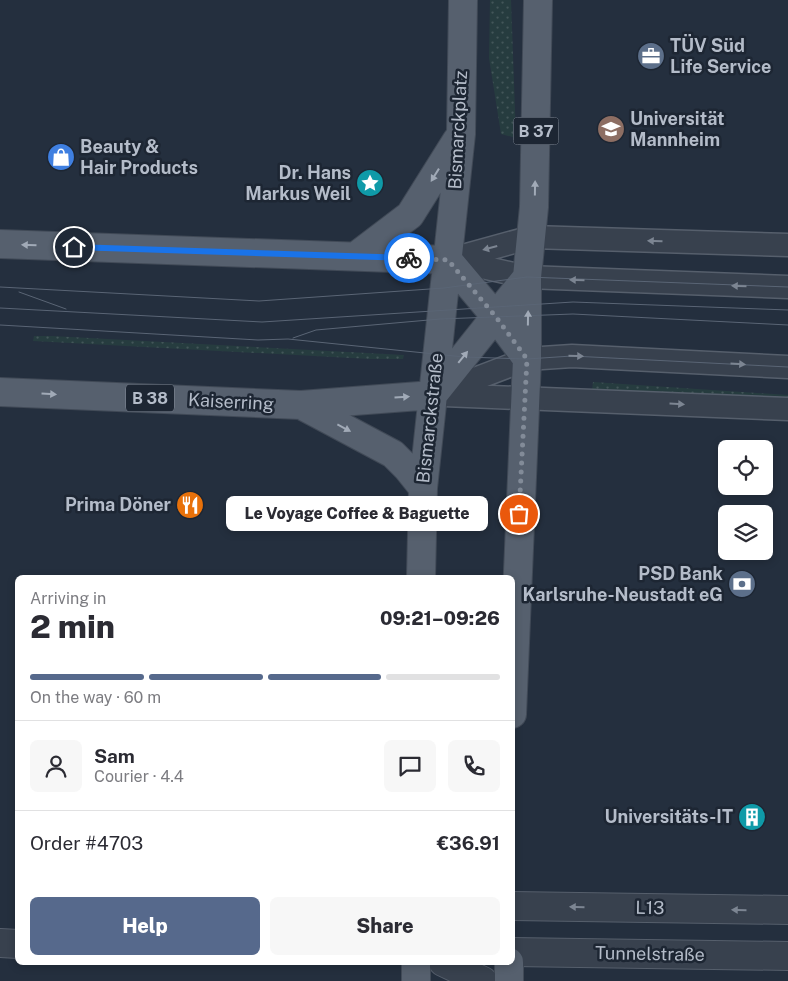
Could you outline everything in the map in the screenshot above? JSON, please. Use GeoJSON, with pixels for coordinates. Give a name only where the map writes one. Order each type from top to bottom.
{"type":"FeatureCollection","features":[{"type":"Feature","properties":{"kind":"main road","name":"Bismarckplatz"},"geometry":{"type":"LineString","coordinates":[[448,260],[461,134],[463,0]]}},
{"type":"Feature","properties":{"kind":"main road","name":"B 37"},"geometry":{"type":"LineString","coordinates":[[515,635],[527,359],[528,277],[532,237],[538,0]]}},
{"type":"Feature","properties":{"kind":"main road"},"geometry":{"type":"LineString","coordinates":[[356,256],[410,214],[461,134]]}},
{"type":"Feature","properties":{"kind":"main road"},"geometry":{"type":"LineString","coordinates":[[0,244],[448,260],[496,317],[527,359]]}},
{"type":"Feature","properties":{"kind":"main road","name":"Bismarckstraße"},"geometry":{"type":"LineString","coordinates":[[420,575],[422,488],[448,260]]}},
{"type":"Feature","properties":{"kind":"main road"},"geometry":{"type":"LineString","coordinates":[[433,395],[528,277]]}},
{"type":"Feature","properties":{"kind":"main road","name":"Kaiserring"},"geometry":{"type":"LineString","coordinates":[[0,392],[301,405],[433,395]]}},
{"type":"Feature","properties":{"kind":"main road","name":"B 38"},"geometry":{"type":"LineString","coordinates":[[301,405],[393,454],[407,468],[422,488]]}},
{"type":"Feature","properties":{"kind":"main road"},"geometry":{"type":"LineString","coordinates":[[416,965],[416,981]]}},
{"type":"Feature","properties":{"kind":"main road"},"geometry":{"type":"LineString","coordinates":[[509,965],[509,981]]}},
{"type":"Feature","properties":{"kind":"street","name":"L13"},"geometry":{"type":"LineString","coordinates":[[515,906],[788,910]]}},
{"type":"Feature","properties":{"kind":"street"},"geometry":{"type":"LineString","coordinates":[[0,943],[15,944]]}},
{"type":"Feature","properties":{"kind":"street","name":"Tunnelstraße"},"geometry":{"type":"LineString","coordinates":[[515,952],[788,956]]}},
{"type":"Feature","properties":{"kind":"street"},"geometry":{"type":"LineString","coordinates":[[449,965],[483,981]]}},
{"type":"Feature","properties":{"kind":"lane"},"geometry":{"type":"LineString","coordinates":[[448,260],[532,237],[788,246]]}},
{"type":"Feature","properties":{"kind":"lane"},"geometry":{"type":"LineString","coordinates":[[448,260],[528,277],[788,287]]}},
{"type":"Feature","properties":{"kind":"lane"},"geometry":{"type":"LineString","coordinates":[[433,395],[527,359],[572,356],[788,367]]}},
{"type":"Feature","properties":{"kind":"lane"},"geometry":{"type":"LineString","coordinates":[[433,395],[788,409]]}},
{"type":"Feature","properties":{"kind":"green space"},"geometry":{"type":"Polygon","coordinates":[[[490,0],[511,0],[516,138],[501,134],[489,58],[490,0]]]}},
{"type":"Feature","properties":{"kind":"green space"},"geometry":{"type":"Polygon","coordinates":[[[34,336],[404,355],[403,359],[370,359],[33,341],[34,336]]]}},
{"type":"Feature","properties":{"kind":"green space"},"geometry":{"type":"Polygon","coordinates":[[[593,382],[788,395],[788,402],[592,390],[593,382]]]}},
{"type":"Feature","properties":{"kind":"tram line"},"geometry":{"type":"LineString","coordinates":[[0,287],[259,301],[444,288],[527,277],[788,287]]}},
{"type":"Feature","properties":{"kind":"tram line"},"geometry":{"type":"LineString","coordinates":[[19,292],[66,309]]}},
{"type":"Feature","properties":{"kind":"tram line"},"geometry":{"type":"LineString","coordinates":[[0,308],[262,322],[573,302],[788,310]]}},
{"type":"Feature","properties":{"kind":"tram line"},"geometry":{"type":"LineString","coordinates":[[293,338],[316,330],[440,319],[573,314],[788,325]]}},
{"type":"Feature","properties":{"kind":"tram line"},"geometry":{"type":"LineString","coordinates":[[0,325],[258,340],[288,339],[464,357],[527,359],[572,356],[788,367]]}},
{"type":"Feature","properties":{"kind":"way so far"},"geometry":{"type":"LineString","coordinates":[[409,258],[448,260],[496,317],[527,359],[519,514]]}},
{"type":"Feature","properties":{"kind":"place","name":"TÜV Süd Life Service"},"geometry":{"type":"Point","coordinates":[651,56]}},
{"type":"Feature","properties":{"kind":"place","name":"Universität Mannheim"},"geometry":{"type":"Point","coordinates":[611,129]}},
{"type":"Feature","properties":{"kind":"place","name":"Beauty & Hair Products"},"geometry":{"type":"Point","coordinates":[61,157]}},
{"type":"Feature","properties":{"kind":"place","name":"Dr. Hans Markus Weil"},"geometry":{"type":"Point","coordinates":[370,183]}},
{"type":"Feature","properties":{"kind":"place","name":"Prima Döner"},"geometry":{"type":"Point","coordinates":[190,505]}},
{"type":"Feature","properties":{"kind":"place","name":"Le Voyage Coffee & Baguette"},"geometry":{"type":"Point","coordinates":[519,514]}},
{"type":"Feature","properties":{"kind":"place","name":"PSD Bank Karlsruhe-Neustadt eG"},"geometry":{"type":"Point","coordinates":[742,584]}},
{"type":"Feature","properties":{"kind":"place","name":"Universitäts-IT"},"geometry":{"type":"Point","coordinates":[752,817]}},
{"type":"Feature","properties":{"kind":"route"},"geometry":{"type":"LineString","coordinates":[[74,247],[409,258]]}}]}
